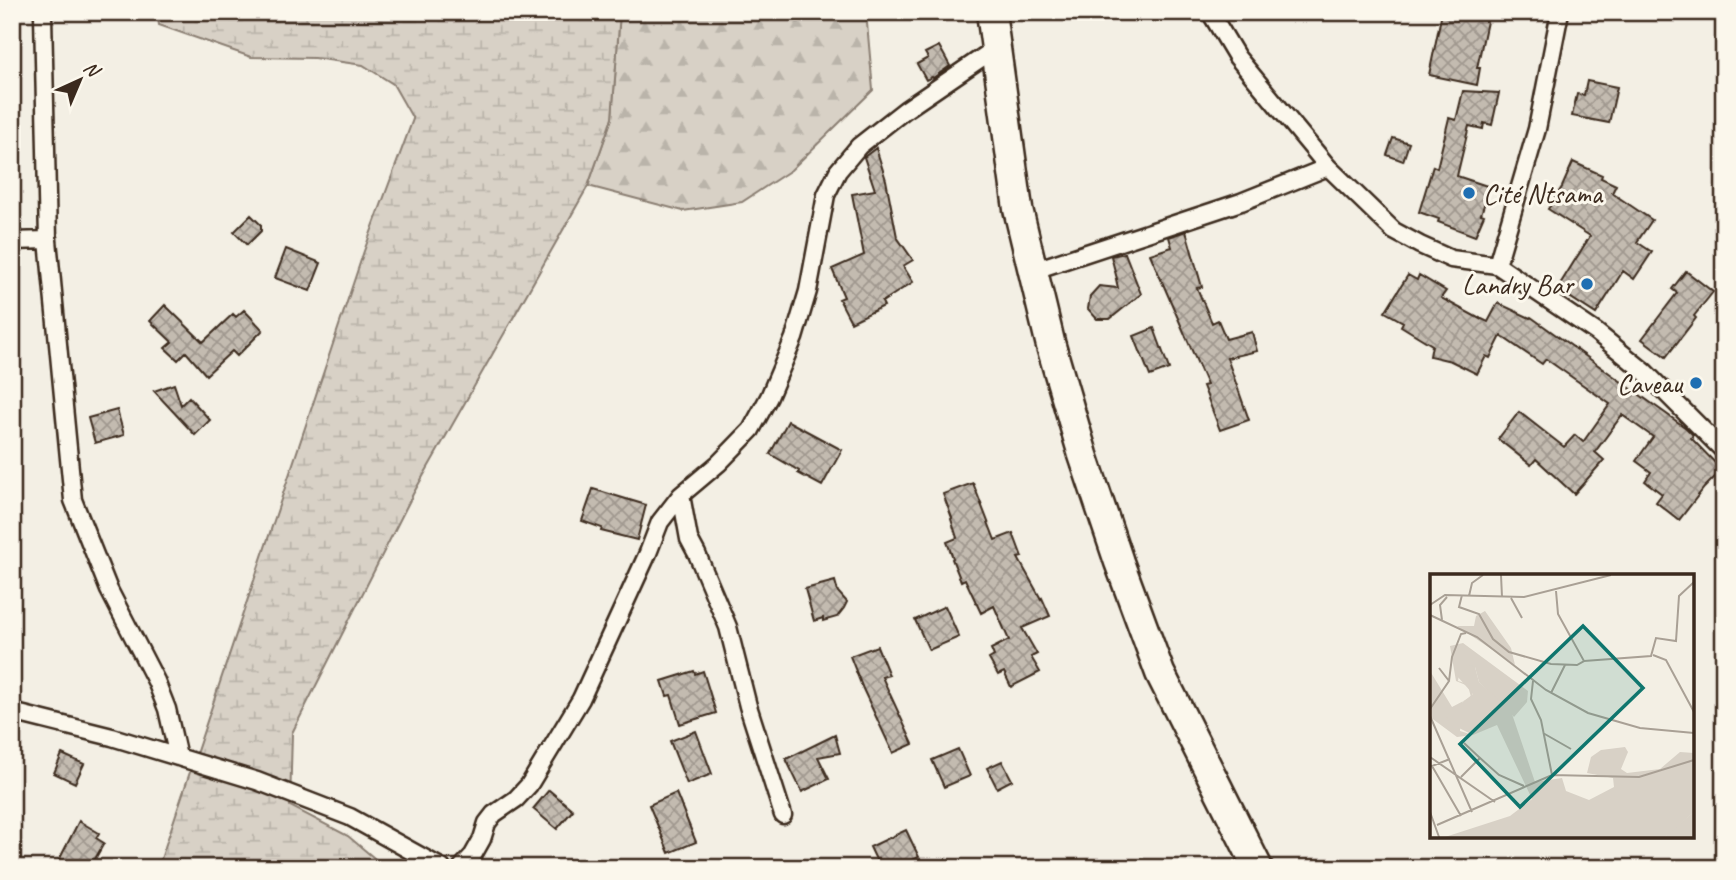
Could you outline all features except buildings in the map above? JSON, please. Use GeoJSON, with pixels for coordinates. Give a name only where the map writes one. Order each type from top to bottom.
{"type":"FeatureCollection","features":[{"type":"Feature","properties":{"kind":"highway"},"geometry":{"type":"LineString","coordinates":[[991,12],[1018,209],[1051,346],[1083,454],[1160,673],[1258,868]]}},
{"type":"Feature","properties":{"kind":"street"},"geometry":{"type":"LineString","coordinates":[[1210,12],[1237,57],[1328,167],[1394,231],[1451,259],[1497,265],[1596,332],[1635,364],[1724,451]]}},
{"type":"Feature","properties":{"kind":"street"},"geometry":{"type":"LineString","coordinates":[[1497,265],[1537,130],[1560,12]]}},
{"type":"Feature","properties":{"kind":"street"},"geometry":{"type":"LineString","coordinates":[[43,15],[48,240],[73,500],[109,590],[156,681],[167,709],[178,757]]}},
{"type":"Feature","properties":{"kind":"street"},"geometry":{"type":"LineString","coordinates":[[461,868],[482,839],[486,823],[529,785],[581,699],[660,522],[681,495],[719,463],[751,430],[769,397],[794,338],[808,291],[826,195],[838,171],[859,146],[905,110],[996,48]]}},
{"type":"Feature","properties":{"kind":"street"},"geometry":{"type":"LineString","coordinates":[[1032,271],[1241,202],[1328,167]]}},
{"type":"Feature","properties":{"kind":"street"},"geometry":{"type":"LineString","coordinates":[[12,241],[48,240]]}},
{"type":"Feature","properties":{"kind":"street"},"geometry":{"type":"LineString","coordinates":[[681,495],[689,539],[698,554],[727,626],[748,705],[783,815]]}},
{"type":"Feature","properties":{"kind":"street"},"geometry":{"type":"LineString","coordinates":[[12,712],[111,737],[257,781],[350,817],[442,868]]}},
{"type":"Feature","properties":{"kind":"green space"},"geometry":{"type":"Polygon","coordinates":[[[157,12],[620,12],[612,118],[588,186],[413,494],[292,733],[290,806],[348,836],[386,868],[158,868],[364,251],[413,119],[393,84],[363,65],[314,58],[251,57],[159,25],[157,12]]]}},
{"type":"Feature","properties":{"kind":"green space"},"geometry":{"type":"Polygon","coordinates":[[[620,12],[866,12],[873,90],[791,170],[742,202],[683,211],[588,186],[612,118],[620,12]]]}},
{"type":"Feature","properties":{"kind":"place","name":"Cité Ntsama"},"geometry":{"type":"Point","coordinates":[1469,193]}},
{"type":"Feature","properties":{"kind":"place","name":"Landry Bar"},"geometry":{"type":"Point","coordinates":[1587,284]}},
{"type":"Feature","properties":{"kind":"place","name":"Caveau"},"geometry":{"type":"Point","coordinates":[1696,383]}}]}
